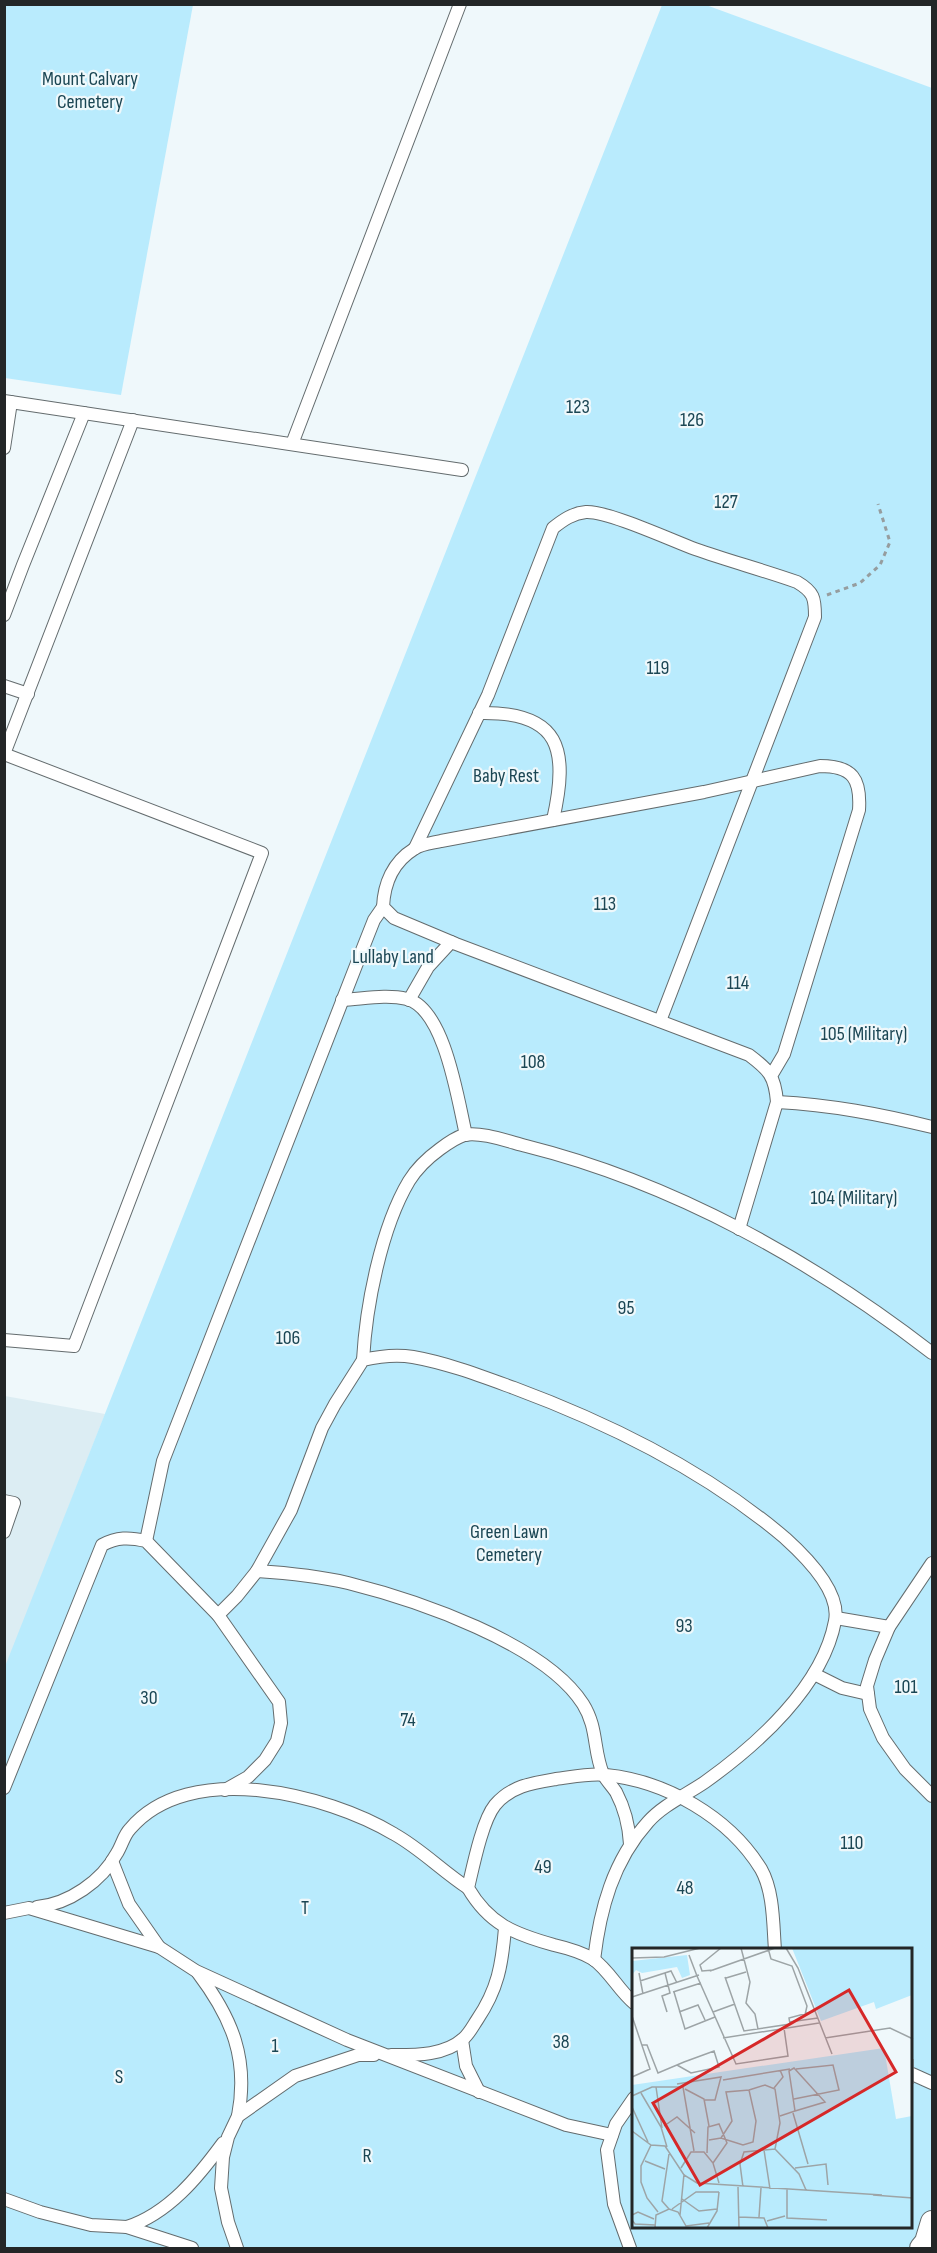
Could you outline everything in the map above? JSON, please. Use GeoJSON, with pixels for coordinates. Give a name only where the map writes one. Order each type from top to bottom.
{"type":"FeatureCollection","features":[{"type":"Feature","properties":{"kind":"lane"},"geometry":{"type":"LineString","coordinates":[[292,444],[460,4]]}},
{"type":"Feature","properties":{"kind":"lane"},"geometry":{"type":"LineString","coordinates":[[4,448],[8,402],[462,470]]}},
{"type":"Feature","properties":{"kind":"lane"},"geometry":{"type":"LineString","coordinates":[[4,615],[84,413]]}},
{"type":"Feature","properties":{"kind":"lane"},"geometry":{"type":"LineString","coordinates":[[4,1340],[74,1346],[262,853],[4,754],[133,420]]}},
{"type":"Feature","properties":{"kind":"lane"},"geometry":{"type":"LineString","coordinates":[[415,848],[479,713],[553,528],[564,519],[576,513],[588,512],[606,516],[797,582],[808,588],[815,601],[815,617],[660,1021]]}},
{"type":"Feature","properties":{"kind":"lane"},"geometry":{"type":"LineString","coordinates":[[4,686],[28,694]]}},
{"type":"Feature","properties":{"kind":"lane"},"geometry":{"type":"LineString","coordinates":[[479,713],[501,712],[541,724],[554,737],[560,760],[558,798],[553,820]]}},
{"type":"Feature","properties":{"kind":"lane"},"geometry":{"type":"LineString","coordinates":[[146,1541],[163,1461],[342,1000],[374,920],[383,906],[384,889],[397,863],[415,848],[820,766],[838,766],[851,775],[860,789],[859,810],[784,1054],[771,1076]]}},
{"type":"Feature","properties":{"kind":"lane"},"geometry":{"type":"LineString","coordinates":[[383,906],[394,918],[451,942],[749,1055],[766,1068],[776,1083],[777,1102],[739,1229]]}},
{"type":"Feature","properties":{"kind":"lane"},"geometry":{"type":"LineString","coordinates":[[409,1000],[428,967],[451,942]]}},
{"type":"Feature","properties":{"kind":"lane"},"geometry":{"type":"LineString","coordinates":[[342,1000],[372,998],[409,1000],[421,1007],[432,1020],[440,1035],[450,1065],[466,1135]]}},
{"type":"Feature","properties":{"kind":"lane"},"geometry":{"type":"LineString","coordinates":[[777,1102],[822,1104],[933,1126]]}},
{"type":"Feature","properties":{"kind":"lane"},"geometry":{"type":"LineString","coordinates":[[218,1615],[257,1571],[291,1510],[322,1428],[363,1360],[369,1307],[384,1245],[398,1202],[410,1179],[429,1156],[453,1140],[466,1135],[503,1140],[590,1164],[653,1188],[739,1229],[842,1288],[882,1314],[933,1353]]}},
{"type":"Feature","properties":{"kind":"lane"},"geometry":{"type":"LineString","coordinates":[[363,1360],[388,1355],[444,1364],[553,1402],[662,1454],[752,1510],[813,1565],[830,1592],[836,1618],[827,1648],[808,1684],[756,1739],[717,1773],[649,1820],[630,1845],[617,1867],[606,1899],[599,1923],[594,1960]]}},
{"type":"Feature","properties":{"kind":"lane"},"geometry":{"type":"LineString","coordinates":[[4,1501],[14,1503],[4,1532]]}},
{"type":"Feature","properties":{"kind":"lane"},"geometry":{"type":"LineString","coordinates":[[4,1788],[102,1545],[114,1539],[132,1538],[146,1541],[218,1615],[279,1702],[281,1723],[277,1741],[265,1760],[249,1777],[225,1790]]}},
{"type":"Feature","properties":{"kind":"lane"},"geometry":{"type":"LineString","coordinates":[[933,1563],[889,1628],[867,1686],[870,1709],[883,1738],[905,1769],[933,1796]]}},
{"type":"Feature","properties":{"kind":"lane"},"geometry":{"type":"LineString","coordinates":[[257,1571],[348,1583],[436,1611],[516,1647],[544,1665],[567,1684],[593,1722],[603,1774],[616,1792],[624,1810],[629,1827],[630,1845]]}},
{"type":"Feature","properties":{"kind":"lane"},"geometry":{"type":"LineString","coordinates":[[836,1618],[889,1628]]}},
{"type":"Feature","properties":{"kind":"lane"},"geometry":{"type":"LineString","coordinates":[[814,1674],[842,1688],[868,1694]]}},
{"type":"Feature","properties":{"kind":"lane"},"geometry":{"type":"LineString","coordinates":[[468,1888],[482,1835],[493,1807],[508,1792],[524,1785],[545,1781],[603,1774],[644,1783],[681,1797],[708,1814],[748,1851],[762,1872],[770,1894],[775,1948]]}},
{"type":"Feature","properties":{"kind":"lane"},"geometry":{"type":"LineString","coordinates":[[4,1913],[50,1906],[70,1898],[87,1886],[112,1861],[129,1830],[145,1815],[160,1805],[187,1794],[247,1790],[309,1798],[352,1812],[408,1842],[468,1888],[477,1904],[492,1919],[525,1937],[577,1951],[594,1960],[632,2001]]}},
{"type":"Feature","properties":{"kind":"lane"},"geometry":{"type":"LineString","coordinates":[[112,1861],[129,1904],[159,1947]]}},
{"type":"Feature","properties":{"kind":"lane"},"geometry":{"type":"LineString","coordinates":[[29,1908],[159,1947],[196,1971],[347,2040],[566,2125],[612,2135]]}},
{"type":"Feature","properties":{"kind":"lane"},"geometry":{"type":"LineString","coordinates":[[238,2116],[295,2076],[358,2055],[424,2055],[443,2050],[462,2040],[495,1990],[502,1963],[505,1928]]}},
{"type":"Feature","properties":{"kind":"lane"},"geometry":{"type":"LineString","coordinates":[[196,1971],[216,1998],[236,2043],[242,2065],[243,2091],[238,2116],[222,2157],[221,2188],[228,2222],[237,2248]]}},
{"type":"Feature","properties":{"kind":"lane"},"geometry":{"type":"LineString","coordinates":[[462,2040],[466,2066],[479,2092]]}},
{"type":"Feature","properties":{"kind":"lane"},"geometry":{"type":"LineString","coordinates":[[922,2079],[933,2090]]}},
{"type":"Feature","properties":{"kind":"lane"},"geometry":{"type":"LineString","coordinates":[[630,2248],[614,2204],[607,2150],[616,2124],[632,2101]]}},
{"type":"Feature","properties":{"kind":"lane"},"geometry":{"type":"LineString","coordinates":[[127,2227],[144,2221],[186,2189],[228,2137]]}},
{"type":"Feature","properties":{"kind":"lane"},"geometry":{"type":"LineString","coordinates":[[4,2199],[40,2212],[91,2224],[127,2227],[192,2248]]}},
{"type":"Feature","properties":{"kind":"path"},"geometry":{"type":"LineString","coordinates":[[815,601],[841,589],[860,584],[880,565],[891,542],[878,504]]}},
{"type":"Feature","properties":{"kind":"shaded area"},"geometry":{"type":"Polygon","coordinates":[[[5,1396],[105,1414],[5,1669],[5,1396]]]}},
{"type":"Feature","properties":{"kind":"green space","name":"Mount Calvary Cemetery"},"geometry":{"type":"Polygon","coordinates":[[[5,4],[193,5],[121,395],[5,378],[5,4]]]}},
{"type":"Feature","properties":{"kind":"green space","name":"Green Lawn Cemetery"},"geometry":{"type":"Polygon","coordinates":[[[662,5],[706,5],[932,88],[932,2248],[5,2248],[4,1669],[662,5]]]}},
{"type":"Feature","properties":{"kind":"park label","name":"123"},"geometry":{"type":"Point","coordinates":[578,407]}},
{"type":"Feature","properties":{"kind":"park label","name":"126"},"geometry":{"type":"Point","coordinates":[692,420]}},
{"type":"Feature","properties":{"kind":"park label","name":"127"},"geometry":{"type":"Point","coordinates":[726,502]}},
{"type":"Feature","properties":{"kind":"park label","name":"119"},"geometry":{"type":"Point","coordinates":[658,668]}},
{"type":"Feature","properties":{"kind":"park label","name":"Baby Rest"},"geometry":{"type":"Point","coordinates":[506,776]}},
{"type":"Feature","properties":{"kind":"park label","name":"113"},"geometry":{"type":"Point","coordinates":[605,904]}},
{"type":"Feature","properties":{"kind":"park label","name":"Lullaby Land"},"geometry":{"type":"Point","coordinates":[393,957]}},
{"type":"Feature","properties":{"kind":"park label","name":"114"},"geometry":{"type":"Point","coordinates":[738,983]}},
{"type":"Feature","properties":{"kind":"park label","name":"105 (Military)"},"geometry":{"type":"Point","coordinates":[864,1034]}},
{"type":"Feature","properties":{"kind":"park label","name":"108"},"geometry":{"type":"Point","coordinates":[533,1062]}},
{"type":"Feature","properties":{"kind":"park label","name":"104 (Military)"},"geometry":{"type":"Point","coordinates":[854,1198]}},
{"type":"Feature","properties":{"kind":"park label","name":"95"},"geometry":{"type":"Point","coordinates":[626,1308]}},
{"type":"Feature","properties":{"kind":"park label","name":"106"},"geometry":{"type":"Point","coordinates":[288,1338]}},
{"type":"Feature","properties":{"kind":"park label","name":"93"},"geometry":{"type":"Point","coordinates":[684,1626]}},
{"type":"Feature","properties":{"kind":"park label","name":"101"},"geometry":{"type":"Point","coordinates":[906,1687]}},
{"type":"Feature","properties":{"kind":"park label","name":"30"},"geometry":{"type":"Point","coordinates":[149,1698]}},
{"type":"Feature","properties":{"kind":"park label","name":"74"},"geometry":{"type":"Point","coordinates":[408,1720]}},
{"type":"Feature","properties":{"kind":"park label","name":"110"},"geometry":{"type":"Point","coordinates":[852,1843]}},
{"type":"Feature","properties":{"kind":"park label","name":"49"},"geometry":{"type":"Point","coordinates":[543,1867]}},
{"type":"Feature","properties":{"kind":"park label","name":"48"},"geometry":{"type":"Point","coordinates":[685,1888]}},
{"type":"Feature","properties":{"kind":"park label","name":"T"},"geometry":{"type":"Point","coordinates":[305,1908]}},
{"type":"Feature","properties":{"kind":"park label","name":"38"},"geometry":{"type":"Point","coordinates":[561,2042]}},
{"type":"Feature","properties":{"kind":"park label","name":"1"},"geometry":{"type":"Point","coordinates":[275,2046]}},
{"type":"Feature","properties":{"kind":"park label","name":"S"},"geometry":{"type":"Point","coordinates":[119,2077]}},
{"type":"Feature","properties":{"kind":"park label","name":"R"},"geometry":{"type":"Point","coordinates":[367,2156]}}]}
